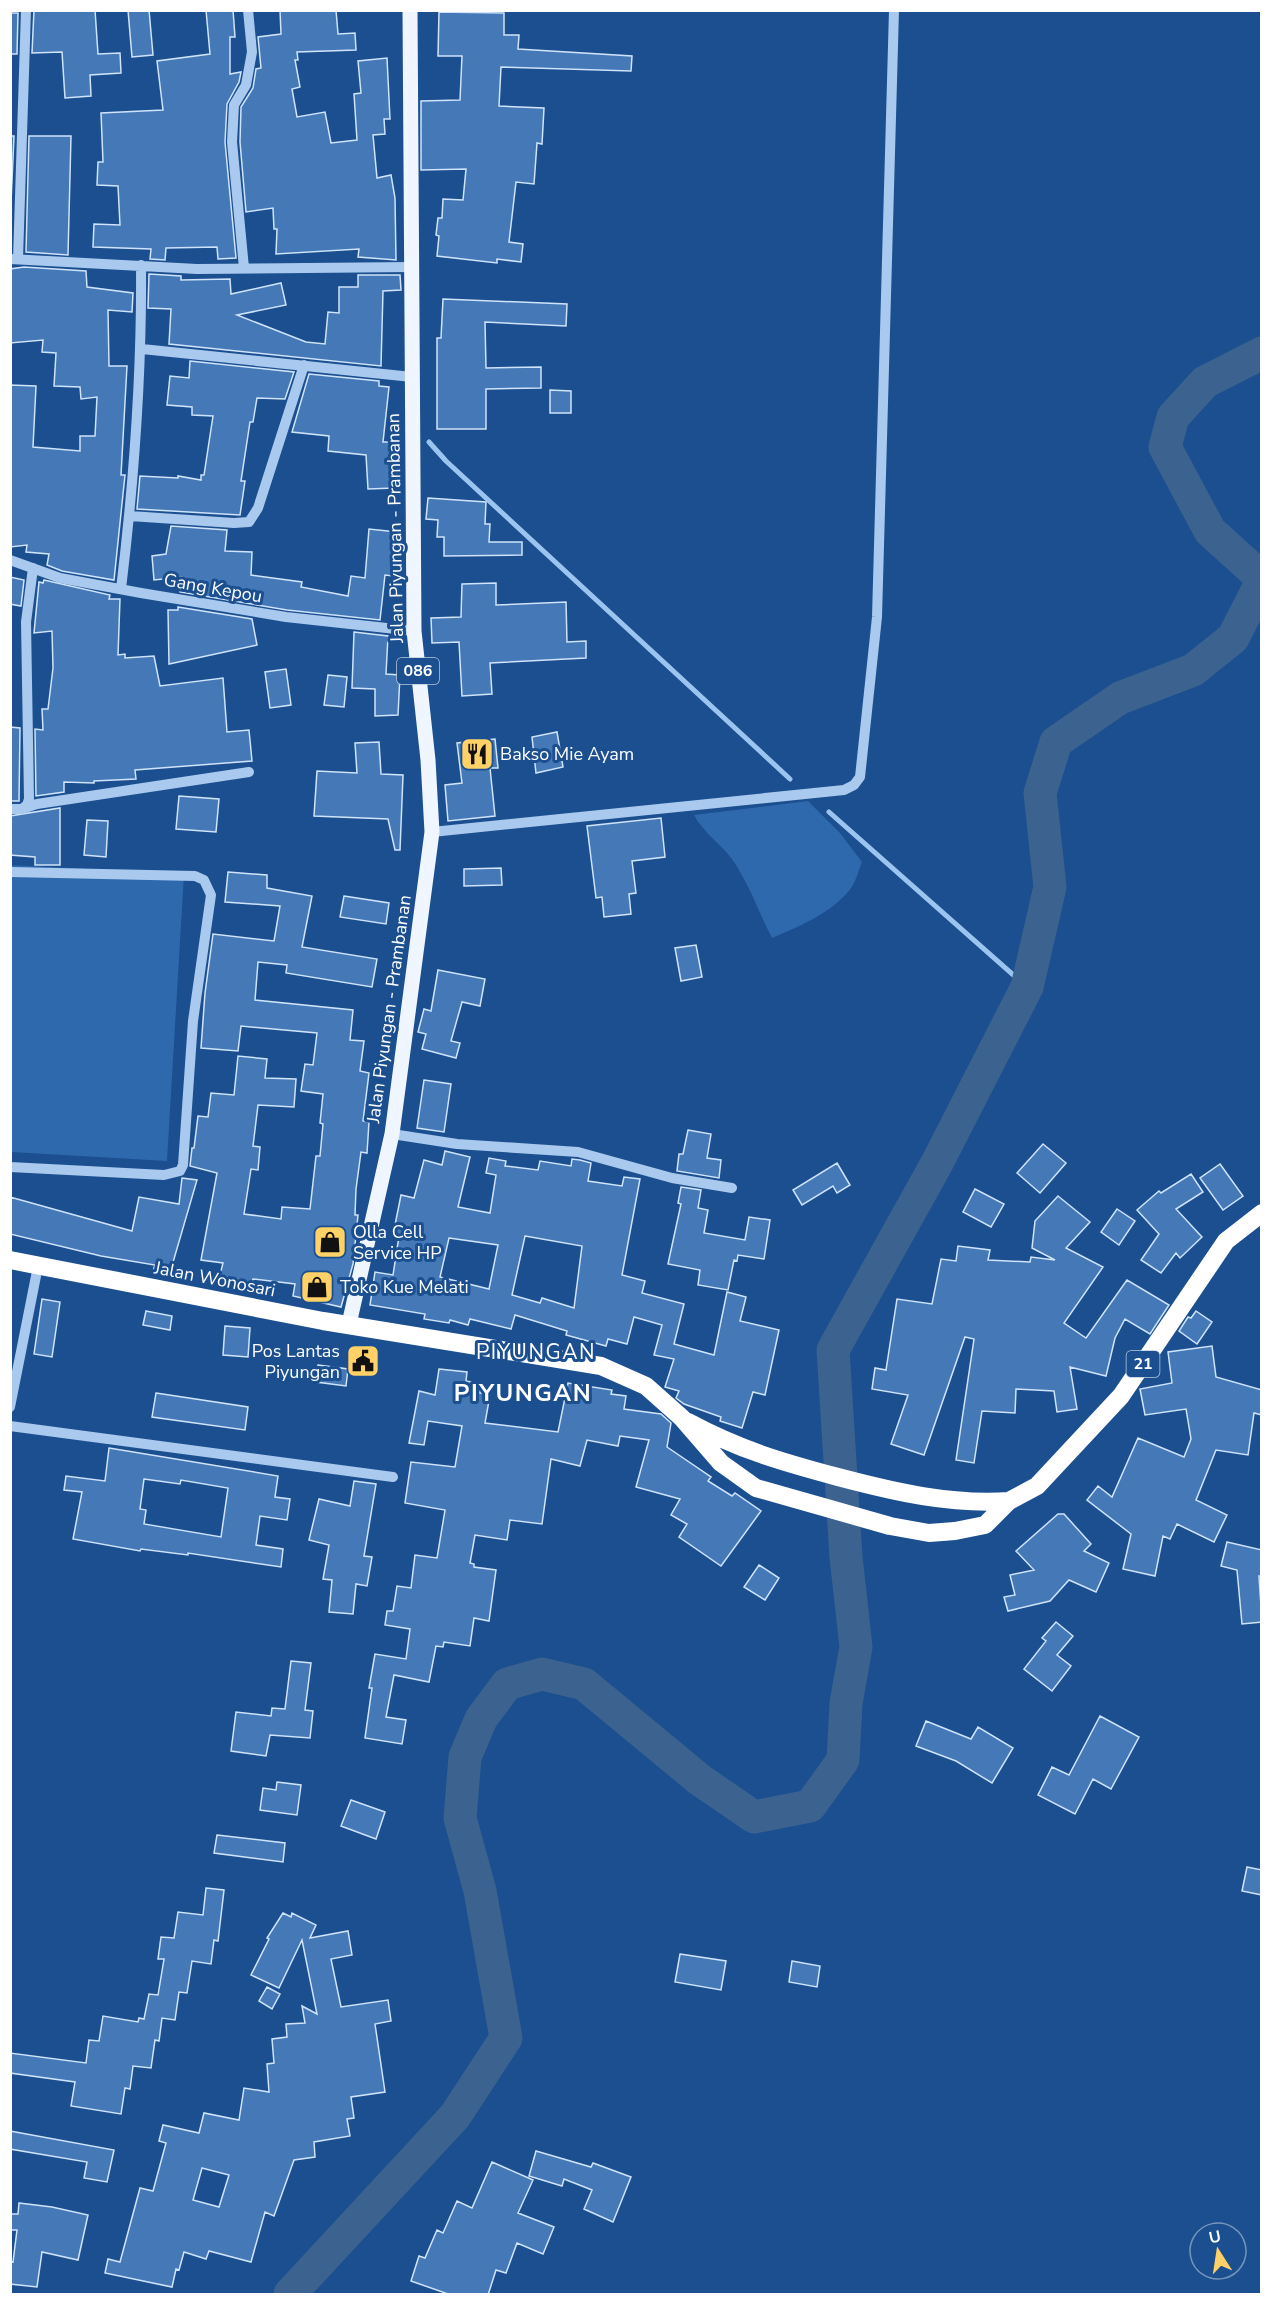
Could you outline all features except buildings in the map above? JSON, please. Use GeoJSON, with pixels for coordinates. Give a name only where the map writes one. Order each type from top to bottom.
{"type":"FeatureCollection","features":[{"type":"Feature","properties":{"kind":"highway","name":"21"},"geometry":{"type":"LineString","coordinates":[[1009,1501],[1037,1486],[1121,1396],[1226,1241],[1262,1213]]}},
{"type":"Feature","properties":{"kind":"highway","name":"Jalan Wonosari"},"geometry":{"type":"LineString","coordinates":[[10,1260],[349,1324],[601,1366],[646,1386],[682,1418],[721,1462],[756,1488],[890,1526],[929,1533],[985,1525],[1009,1501]]}},
{"type":"Feature","properties":{"kind":"highway","name":"Jalan Wonosari"},"geometry":{"type":"LineString","coordinates":[[682,1418],[727,1443],[764,1457],[904,1495],[978,1503],[1009,1501]]}},
{"type":"Feature","properties":{"kind":"main road","name":"Jalan Piyungan - Prambanan"},"geometry":{"type":"LineString","coordinates":[[349,1324],[392,1134],[432,832],[428,760],[414,631],[410,10]]}},
{"type":"Feature","properties":{"kind":"street"},"geometry":{"type":"LineString","coordinates":[[26,10],[14,259],[197,269],[412,267]]}},
{"type":"Feature","properties":{"kind":"street"},"geometry":{"type":"LineString","coordinates":[[244,268],[232,142],[234,105],[246,85],[252,52],[248,10]]}},
{"type":"Feature","properties":{"kind":"street"},"geometry":{"type":"LineString","coordinates":[[432,832],[832,791],[854,785],[860,777],[877,616],[894,10]]}},
{"type":"Feature","properties":{"kind":"street"},"geometry":{"type":"LineString","coordinates":[[121,589],[130,516],[142,349],[141,265]]}},
{"type":"Feature","properties":{"kind":"street"},"geometry":{"type":"LineString","coordinates":[[142,349],[412,377]]}},
{"type":"Feature","properties":{"kind":"street"},"geometry":{"type":"LineString","coordinates":[[130,516],[249,522],[258,508],[304,365]]}},
{"type":"Feature","properties":{"kind":"street","name":"Gang Kepou"},"geometry":{"type":"LineString","coordinates":[[10,560],[60,578],[121,589],[286,617],[414,631]]}},
{"type":"Feature","properties":{"kind":"street"},"geometry":{"type":"LineString","coordinates":[[16,809],[27,805],[29,799],[26,622],[33,568]]}},
{"type":"Feature","properties":{"kind":"street"},"geometry":{"type":"LineString","coordinates":[[16,809],[249,772]]}},
{"type":"Feature","properties":{"kind":"street"},"geometry":{"type":"LineString","coordinates":[[10,872],[195,876],[204,880],[211,895],[193,1021],[189,1105],[183,1165],[180,1171],[164,1175],[10,1167]]}},
{"type":"Feature","properties":{"kind":"street"},"geometry":{"type":"LineString","coordinates":[[392,1134],[457,1144],[578,1152],[672,1178],[732,1188]]}},
{"type":"Feature","properties":{"kind":"street"},"geometry":{"type":"LineString","coordinates":[[10,1407],[38,1266]]}},
{"type":"Feature","properties":{"kind":"street"},"geometry":{"type":"LineString","coordinates":[[10,1426],[393,1477]]}},
{"type":"Feature","properties":{"kind":"shaded area"},"geometry":{"type":"Polygon","coordinates":[[[808,801],[840,833],[862,862],[853,886],[832,907],[813,919],[772,938],[740,871],[694,815],[808,801]]]}},
{"type":"Feature","properties":{"kind":"shaded area"},"geometry":{"type":"Polygon","coordinates":[[[10,865],[184,874],[167,1161],[11,1152],[10,865]]]}},
{"type":"Feature","properties":{"kind":"waterway"},"geometry":{"type":"LineString","coordinates":[[1262,353],[1205,382],[1173,417],[1165,447],[1210,531],[1262,578]]}},
{"type":"Feature","properties":{"kind":"waterway"},"geometry":{"type":"LineString","coordinates":[[429,442],[446,461],[790,779]]}},
{"type":"Feature","properties":{"kind":"waterway"},"geometry":{"type":"LineString","coordinates":[[290,2294],[455,2116],[506,2038],[480,1891],[460,1818],[465,1757],[481,1719],[507,1684],[542,1674],[584,1684],[700,1780],[754,1817],[810,1806],[843,1760],[846,1703],[856,1647],[846,1557],[833,1350],[937,1163],[1027,987],[1050,887],[1040,793],[1056,742],[1120,698],[1193,670],[1233,638],[1262,581]]}},
{"type":"Feature","properties":{"kind":"waterway"},"geometry":{"type":"LineString","coordinates":[[829,812],[1027,987]]}},
{"type":"Feature","properties":{"kind":"place","name":"Bakso Mie Ayam"},"geometry":{"type":"Point","coordinates":[477,754]}},
{"type":"Feature","properties":{"kind":"place","name":"Olla Cell Service HP"},"geometry":{"type":"Point","coordinates":[330,1242]}},
{"type":"Feature","properties":{"kind":"place","name":"Toko Kue Melati"},"geometry":{"type":"Point","coordinates":[317,1287]}},
{"type":"Feature","properties":{"kind":"place","name":"Pos Lantas Piyungan"},"geometry":{"type":"Point","coordinates":[363,1361]}},
{"type":"Feature","properties":{"kind":"district","name":"PIYUNGAN"},"geometry":{"type":"Point","coordinates":[536,1352]}},
{"type":"Feature","properties":{"kind":"district","name":"PIYUNGAN"},"geometry":{"type":"Point","coordinates":[523,1393]}}]}
